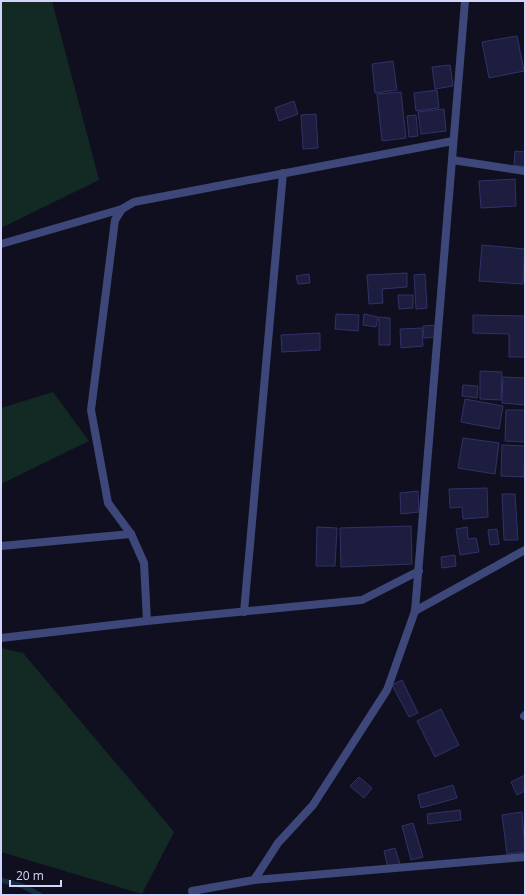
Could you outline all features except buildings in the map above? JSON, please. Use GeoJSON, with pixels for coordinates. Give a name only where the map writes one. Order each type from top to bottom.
{"type":"FeatureCollection","features":[{"type":"Feature","properties":{"kind":"street"},"geometry":{"type":"LineString","coordinates":[[254,880],[278,843],[313,805],[388,690],[416,611],[465,1]]}},
{"type":"Feature","properties":{"kind":"street"},"geometry":{"type":"LineString","coordinates":[[1,244],[122,209],[134,202],[453,141]]}},
{"type":"Feature","properties":{"kind":"street"},"geometry":{"type":"LineString","coordinates":[[452,160],[525,171]]}},
{"type":"Feature","properties":{"kind":"street"},"geometry":{"type":"LineString","coordinates":[[244,612],[283,173]]}},
{"type":"Feature","properties":{"kind":"street"},"geometry":{"type":"LineString","coordinates":[[122,209],[115,220],[91,410],[108,503],[131,534],[144,563],[147,621]]}},
{"type":"Feature","properties":{"kind":"street"},"geometry":{"type":"LineString","coordinates":[[1,546],[131,534]]}},
{"type":"Feature","properties":{"kind":"street"},"geometry":{"type":"LineString","coordinates":[[416,611],[525,550]]}},
{"type":"Feature","properties":{"kind":"street"},"geometry":{"type":"LineString","coordinates":[[1,638],[147,621],[362,600],[419,571]]}},
{"type":"Feature","properties":{"kind":"street"},"geometry":{"type":"LineString","coordinates":[[192,891],[254,880],[525,857]]}},
{"type":"Feature","properties":{"kind":"green space"},"geometry":{"type":"Polygon","coordinates":[[[1,1],[52,1],[99,180],[1,228],[1,1]]]}},
{"type":"Feature","properties":{"kind":"green space"},"geometry":{"type":"Polygon","coordinates":[[[53,392],[89,441],[1,484],[1,408],[53,392]]]}},
{"type":"Feature","properties":{"kind":"green space"},"geometry":{"type":"Polygon","coordinates":[[[1,648],[23,653],[174,832],[142,894],[1,852],[1,648]]]}},
{"type":"Feature","properties":{"kind":"waterway"},"geometry":{"type":"LineString","coordinates":[[1,880],[23,886],[40,895]]}}]}
